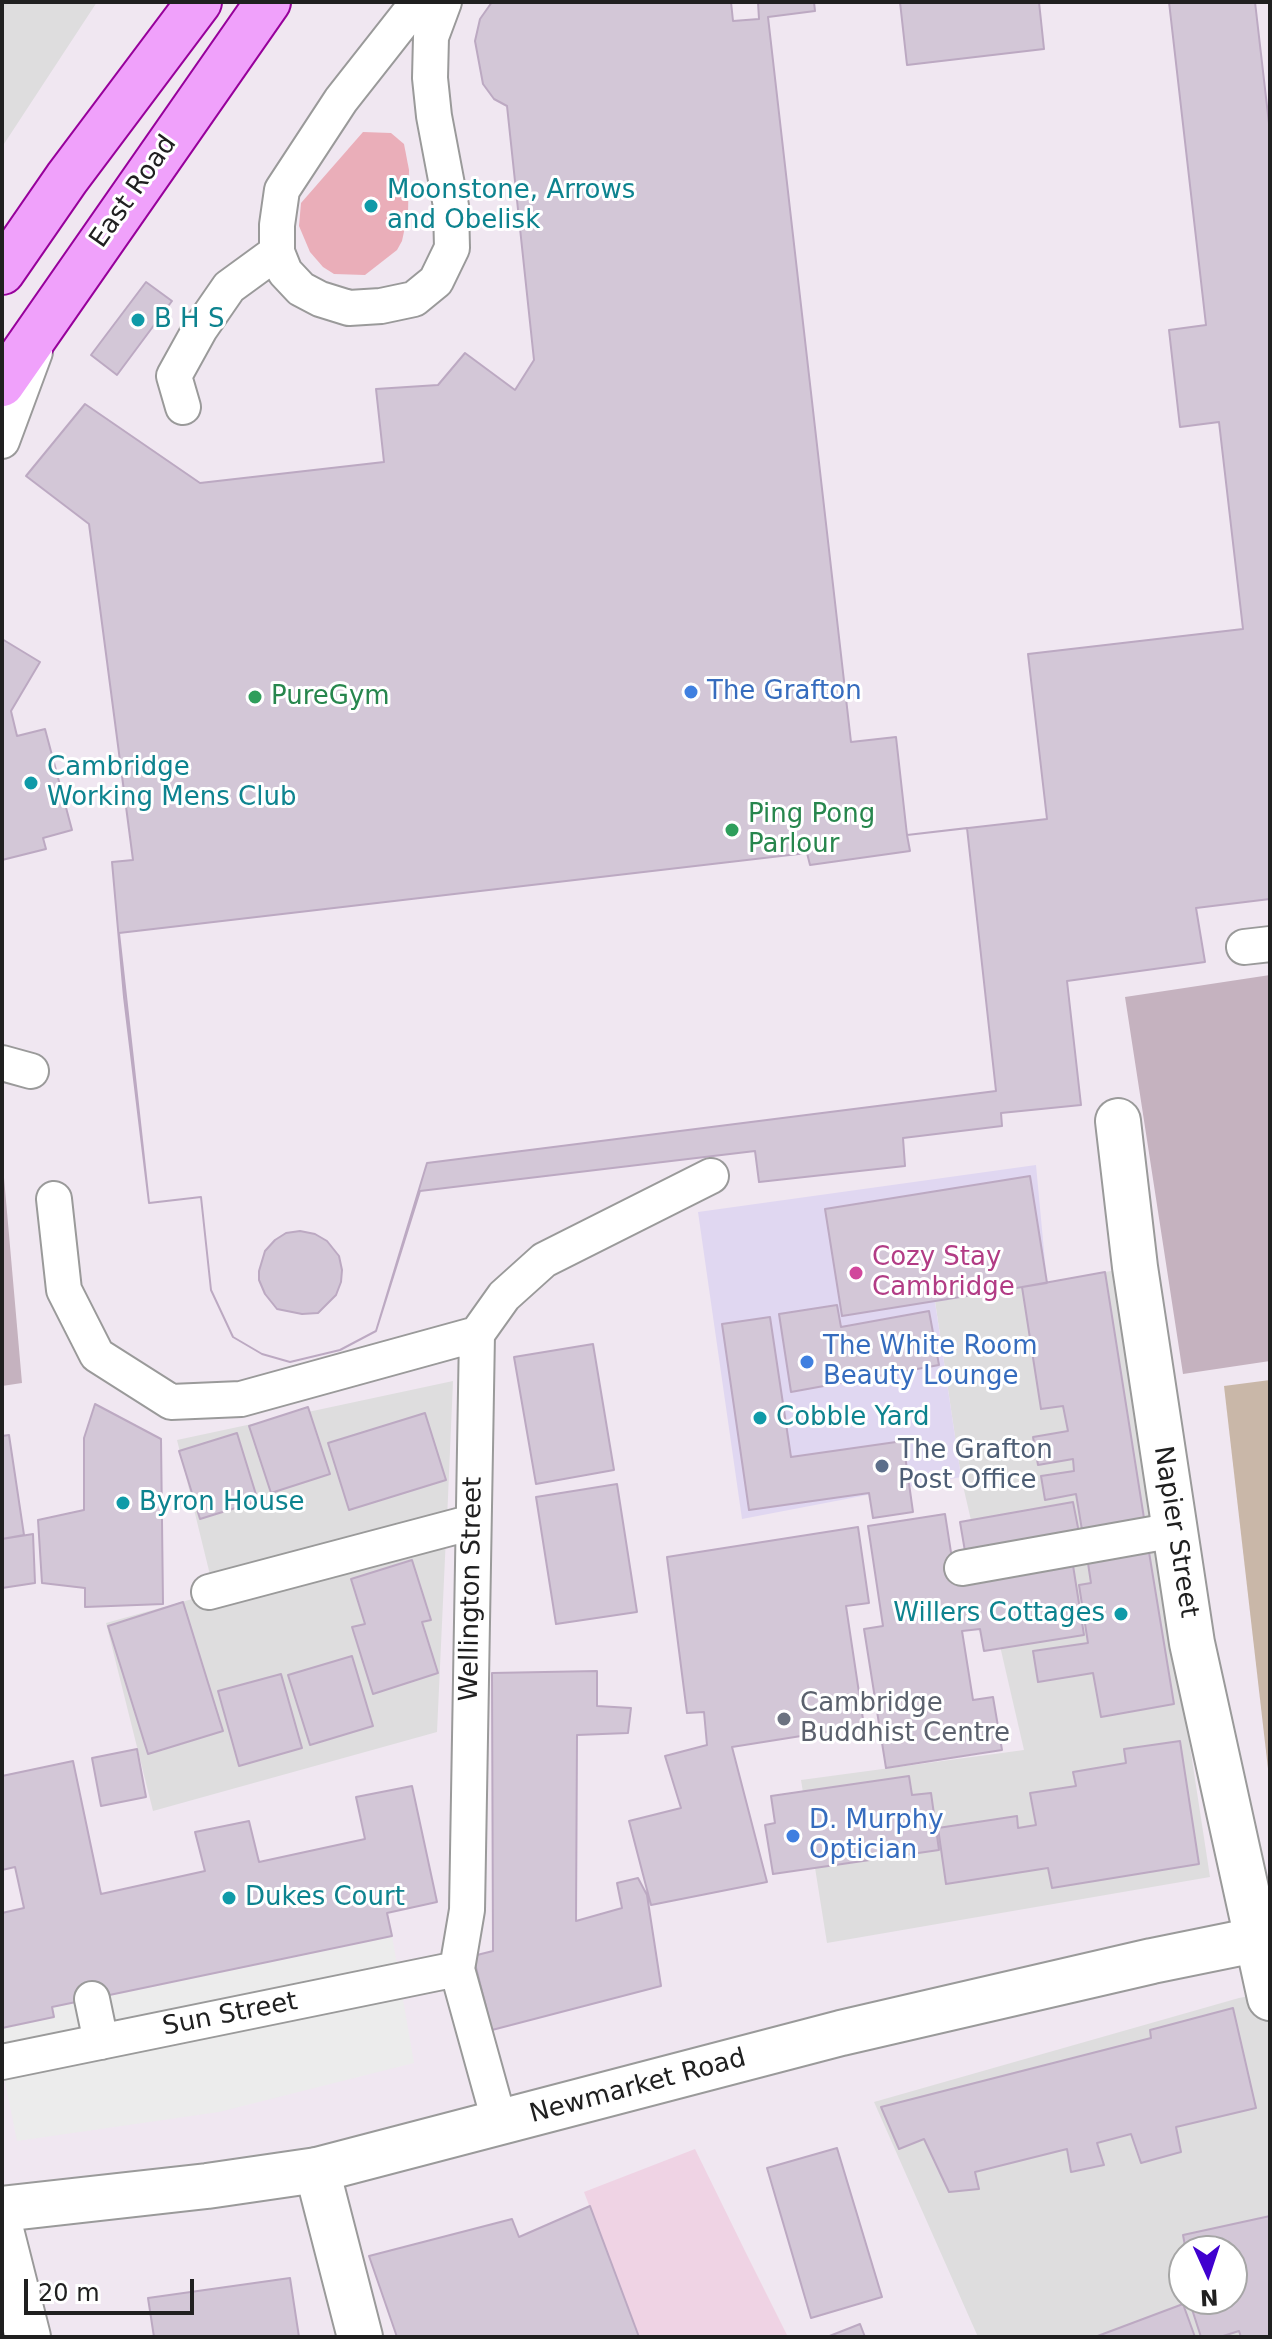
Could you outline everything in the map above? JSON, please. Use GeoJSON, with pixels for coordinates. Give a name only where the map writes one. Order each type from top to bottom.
{"type":"FeatureCollection","features":[{"type":"Feature","properties":{"kind":"main road"},"geometry":{"type":"LineString","coordinates":[[2,272],[67,178],[199,2]]}},
{"type":"Feature","properties":{"kind":"main road","name":"East Road"},"geometry":{"type":"LineString","coordinates":[[2,384],[268,2]]}},
{"type":"Feature","properties":{"kind":"street","name":"Napier Street"},"geometry":{"type":"LineString","coordinates":[[1118,1121],[1135,1267],[1192,1643],[1263,1938],[1270,1998]]}},
{"type":"Feature","properties":{"kind":"street","name":"Newmarket Road"},"geometry":{"type":"LineString","coordinates":[[2,2209],[317,2170],[841,2033],[1263,1938]]}},
{"type":"Feature","properties":{"kind":"street"},"geometry":{"type":"LineString","coordinates":[[317,2170],[360,2337]]}},
{"type":"Feature","properties":{"kind":"street"},"geometry":{"type":"LineString","coordinates":[[2,2234],[28,2337]]}},
{"type":"Feature","properties":{"kind":"lane"},"geometry":{"type":"LineString","coordinates":[[418,2],[341,100],[282,190],[277,252],[285,272],[301,289],[349,308],[381,306],[414,299],[436,281],[452,248],[451,206],[430,78],[431,37],[444,2]]}},
{"type":"Feature","properties":{"kind":"lane"},"geometry":{"type":"LineString","coordinates":[[183,407],[174,376],[200,329],[229,287],[277,252]]}},
{"type":"Feature","properties":{"kind":"lane"},"geometry":{"type":"LineString","coordinates":[[2,441],[47,318]]}},
{"type":"Feature","properties":{"kind":"lane"},"geometry":{"type":"LineString","coordinates":[[54,1199],[64,1290],[97,1355],[171,1402],[241,1399],[477,1334],[504,1296],[544,1260],[711,1176]]}},
{"type":"Feature","properties":{"kind":"lane","name":"Wellington Street"},"geometry":{"type":"LineString","coordinates":[[477,1334],[467,1910],[457,1969],[500,2124]]}},
{"type":"Feature","properties":{"kind":"lane"},"geometry":{"type":"LineString","coordinates":[[209,1592],[473,1522]]}},
{"type":"Feature","properties":{"kind":"lane"},"geometry":{"type":"LineString","coordinates":[[962,1568],[1175,1530]]}},
{"type":"Feature","properties":{"kind":"lane","name":"Sun Street"},"geometry":{"type":"LineString","coordinates":[[2,2062],[457,1969]]}},
{"type":"Feature","properties":{"kind":"lane"},"geometry":{"type":"LineString","coordinates":[[92,1999],[101,2042]]}},
{"type":"Feature","properties":{"kind":"shaded area"},"geometry":{"type":"Polygon","coordinates":[[[2,2],[97,2],[2,147],[2,2]]]}},
{"type":"Feature","properties":{"kind":"shaded area"},"geometry":{"type":"Polygon","coordinates":[[[363,132],[391,133],[404,144],[409,170],[408,213],[397,250],[365,275],[334,274],[310,252],[299,226],[301,203],[363,132]]]}},
{"type":"Feature","properties":{"kind":"shaded area"},"geometry":{"type":"Polygon","coordinates":[[[1270,975],[1270,1361],[1183,1374],[1125,997],[1270,975]]]}},
{"type":"Feature","properties":{"kind":"shaded area"},"geometry":{"type":"Polygon","coordinates":[[[2,1155],[22,1383],[2,1386],[2,1155]]]}},
{"type":"Feature","properties":{"kind":"shaded area"},"geometry":{"type":"Polygon","coordinates":[[[1036,1165],[1047,1283],[935,1302],[961,1477],[742,1519],[698,1212],[1036,1165]]]}},
{"type":"Feature","properties":{"kind":"shaded area"},"geometry":{"type":"Polygon","coordinates":[[[1117,1270],[1210,1877],[827,1943],[801,1780],[1024,1750],[961,1477],[935,1301],[1117,1270]]]}},
{"type":"Feature","properties":{"kind":"shaded area"},"geometry":{"type":"Polygon","coordinates":[[[1270,1380],[1270,1786],[1224,1386],[1270,1380]]]}},
{"type":"Feature","properties":{"kind":"shaded area"},"geometry":{"type":"Polygon","coordinates":[[[453,1381],[447,1520],[211,1579],[177,1440],[453,1381]]]}},
{"type":"Feature","properties":{"kind":"shaded area"},"geometry":{"type":"Polygon","coordinates":[[[446,1536],[437,1732],[153,1811],[106,1623],[446,1536]]]}},
{"type":"Feature","properties":{"kind":"shaded area"},"geometry":{"type":"Polygon","coordinates":[[[392,1936],[414,2063],[219,2112],[17,2141],[2,2067],[2,2028],[54,2017],[52,2007],[392,1936]]]}},
{"type":"Feature","properties":{"kind":"shaded area"},"geometry":{"type":"Polygon","coordinates":[[[1270,1992],[1270,2337],[978,2337],[874,2102],[1239,1998],[1270,1992]]]}},
{"type":"Feature","properties":{"kind":"shaded area"},"geometry":{"type":"Polygon","coordinates":[[[695,2149],[788,2337],[639,2337],[584,2192],[695,2149]]]}},
{"type":"Feature","properties":{"kind":"building","name":"The Grafton"},"geometry":{"type":"Polygon","coordinates":[[[492,2],[731,2],[733,21],[759,19],[758,2],[1255,2],[1270,132],[1270,899],[1196,908],[1205,962],[1067,981],[1081,1105],[1001,1113],[1002,1126],[903,1138],[905,1166],[759,1182],[755,1151],[420,1191],[376,1331],[340,1350],[290,1362],[262,1354],[233,1337],[211,1290],[201,1197],[149,1203],[124,997],[112,862],[133,860],[89,524],[26,476],[85,404],[200,483],[384,462],[376,389],[438,385],[465,353],[515,390],[534,360],[507,106],[494,99],[483,84],[475,41],[480,19],[492,2]]]}},
{"type":"Feature","properties":{"kind":"building"},"geometry":{"type":"Polygon","coordinates":[[[814,2],[900,2],[907,65],[1044,49],[1039,2],[1169,2],[1206,325],[1169,330],[1180,427],[1219,422],[1243,629],[1028,654],[1047,819],[907,835],[896,737],[851,742],[768,17],[815,11],[814,2]]]}},
{"type":"Feature","properties":{"kind":"building","name":"B H S"},"geometry":{"type":"Polygon","coordinates":[[[146,282],[172,301],[117,375],[91,355],[146,282]]]}},
{"type":"Feature","properties":{"kind":"building","name":"Cambridge Working Mens Club"},"geometry":{"type":"Polygon","coordinates":[[[2,639],[40,662],[11,711],[17,736],[45,729],[72,830],[43,838],[46,849],[2,860],[2,639]]]}},
{"type":"Feature","properties":{"kind":"building"},"geometry":{"type":"Polygon","coordinates":[[[967,828],[996,1091],[427,1163],[376,1331],[340,1350],[290,1362],[262,1354],[233,1337],[211,1290],[201,1197],[149,1203],[119,933],[807,853],[810,865],[910,851],[907,835],[967,828]],[[300,1231],[286,1233],[265,1251],[259,1280],[277,1309],[302,1314],[318,1313],[336,1295],[342,1270],[339,1256],[327,1241],[300,1231]]]}},
{"type":"Feature","properties":{"kind":"building"},"geometry":{"type":"Polygon","coordinates":[[[1030,1176],[1047,1283],[842,1316],[825,1209],[1030,1176]]]}},
{"type":"Feature","properties":{"kind":"building"},"geometry":{"type":"Polygon","coordinates":[[[1105,1272],[1147,1537],[1085,1548],[1076,1494],[1045,1500],[1041,1476],[1074,1471],[1073,1459],[1038,1465],[1033,1437],[1068,1431],[1063,1406],[1041,1409],[1022,1287],[1105,1272]]]}},
{"type":"Feature","properties":{"kind":"building","name":"Cobble Yard"},"geometry":{"type":"Polygon","coordinates":[[[837,1305],[841,1327],[929,1311],[939,1365],[791,1392],[779,1314],[837,1305]]]}},
{"type":"Feature","properties":{"kind":"building","name":"Cobble Yard"},"geometry":{"type":"Polygon","coordinates":[[[770,1317],[791,1457],[903,1441],[913,1512],[873,1518],[869,1493],[749,1510],[722,1324],[770,1317]]]}},
{"type":"Feature","properties":{"kind":"building"},"geometry":{"type":"Polygon","coordinates":[[[593,1344],[614,1470],[536,1484],[514,1357],[593,1344]]]}},
{"type":"Feature","properties":{"kind":"building","name":"Byron House"},"geometry":{"type":"Polygon","coordinates":[[[95,1404],[161,1439],[163,1604],[85,1607],[85,1588],[42,1583],[38,1520],[84,1510],[84,1438],[95,1404]]]}},
{"type":"Feature","properties":{"kind":"building"},"geometry":{"type":"Polygon","coordinates":[[[308,1407],[330,1474],[271,1493],[249,1426],[308,1407]]]}},
{"type":"Feature","properties":{"kind":"building"},"geometry":{"type":"Polygon","coordinates":[[[425,1413],[446,1480],[349,1510],[328,1443],[425,1413]]]}},
{"type":"Feature","properties":{"kind":"building"},"geometry":{"type":"Polygon","coordinates":[[[237,1433],[258,1501],[200,1519],[179,1451],[237,1433]]]}},
{"type":"Feature","properties":{"kind":"building"},"geometry":{"type":"Polygon","coordinates":[[[9,1435],[24,1535],[2,1539],[2,1436],[9,1435]]]}},
{"type":"Feature","properties":{"kind":"building"},"geometry":{"type":"Polygon","coordinates":[[[617,1484],[637,1612],[556,1624],[536,1497],[617,1484]]]}},
{"type":"Feature","properties":{"kind":"building"},"geometry":{"type":"Polygon","coordinates":[[[1073,1502],[1081,1543],[967,1563],[960,1522],[1073,1502]]]}},
{"type":"Feature","properties":{"kind":"building"},"geometry":{"type":"Polygon","coordinates":[[[945,1514],[955,1578],[1072,1559],[1084,1635],[984,1651],[980,1629],[962,1631],[973,1700],[993,1697],[1002,1750],[886,1768],[864,1629],[883,1626],[868,1526],[945,1514]]]}},
{"type":"Feature","properties":{"kind":"building","name":"Cambridge Buddhist Centre"},"geometry":{"type":"Polygon","coordinates":[[[858,1527],[869,1603],[846,1606],[864,1726],[732,1747],[767,1882],[651,1905],[629,1821],[681,1808],[665,1756],[707,1745],[704,1712],[687,1713],[667,1557],[858,1527]]]}},
{"type":"Feature","properties":{"kind":"building"},"geometry":{"type":"Polygon","coordinates":[[[33,1534],[35,1583],[2,1588],[2,1539],[33,1534]]]}},
{"type":"Feature","properties":{"kind":"building","name":"Willers Cottages"},"geometry":{"type":"Polygon","coordinates":[[[1147,1540],[1174,1704],[1101,1717],[1093,1673],[1038,1682],[1033,1651],[1088,1643],[1079,1585],[1091,1583],[1086,1550],[1147,1540]]]}},
{"type":"Feature","properties":{"kind":"building"},"geometry":{"type":"Polygon","coordinates":[[[412,1560],[431,1620],[422,1622],[438,1673],[373,1694],[352,1627],[365,1624],[351,1579],[412,1560]]]}},
{"type":"Feature","properties":{"kind":"building"},"geometry":{"type":"Polygon","coordinates":[[[183,1602],[223,1731],[148,1754],[108,1626],[183,1602]]]}},
{"type":"Feature","properties":{"kind":"building"},"geometry":{"type":"Polygon","coordinates":[[[352,1656],[373,1726],[310,1745],[288,1675],[352,1656]]]}},
{"type":"Feature","properties":{"kind":"building"},"geometry":{"type":"Polygon","coordinates":[[[597,1671],[597,1706],[631,1708],[628,1733],[577,1735],[576,1921],[622,1908],[617,1883],[638,1878],[647,1895],[661,1986],[492,2030],[473,1956],[493,1951],[492,1673],[597,1671]]]}},
{"type":"Feature","properties":{"kind":"building"},"geometry":{"type":"Polygon","coordinates":[[[281,1674],[302,1748],[239,1766],[218,1691],[281,1674]]]}},
{"type":"Feature","properties":{"kind":"building"},"geometry":{"type":"Polygon","coordinates":[[[1180,1741],[1199,1864],[1052,1888],[1048,1868],[946,1884],[938,1828],[1017,1816],[1018,1828],[1036,1825],[1030,1793],[1076,1786],[1073,1772],[1126,1763],[1124,1749],[1180,1741]]]}},
{"type":"Feature","properties":{"kind":"building"},"geometry":{"type":"Polygon","coordinates":[[[137,1749],[146,1797],[101,1806],[92,1758],[137,1749]]]}},
{"type":"Feature","properties":{"kind":"building","name":"Dukes Court"},"geometry":{"type":"Polygon","coordinates":[[[73,1761],[101,1894],[205,1871],[195,1832],[249,1821],[259,1862],[365,1839],[356,1797],[412,1786],[437,1902],[387,1913],[392,1936],[52,2007],[54,2017],[2,2028],[2,1913],[24,1908],[15,1867],[2,1870],[2,1776],[73,1761]]]}},
{"type":"Feature","properties":{"kind":"building"},"geometry":{"type":"Polygon","coordinates":[[[909,1776],[912,1795],[931,1793],[939,1850],[773,1874],[765,1825],[775,1823],[771,1796],[909,1776]]]}},
{"type":"Feature","properties":{"kind":"building"},"geometry":{"type":"Polygon","coordinates":[[[1233,2008],[1256,2108],[1176,2127],[1181,2152],[1141,2163],[1131,2134],[1097,2143],[1104,2165],[1071,2172],[1067,2149],[975,2172],[979,2189],[949,2192],[924,2139],[899,2149],[881,2107],[1151,2038],[1150,2030],[1233,2008]]]}},
{"type":"Feature","properties":{"kind":"building"},"geometry":{"type":"Polygon","coordinates":[[[837,2148],[882,2297],[811,2318],[767,2168],[837,2148]]]}},
{"type":"Feature","properties":{"kind":"building"},"geometry":{"type":"Polygon","coordinates":[[[590,2206],[639,2337],[397,2337],[369,2256],[512,2219],[519,2237],[590,2206]]]}},
{"type":"Feature","properties":{"kind":"building"},"geometry":{"type":"Polygon","coordinates":[[[1270,2216],[1270,2337],[1241,2337],[1239,2331],[1220,2337],[1201,2337],[1194,2315],[1248,2315],[1248,2235],[1183,2235],[1270,2216]]]}},
{"type":"Feature","properties":{"kind":"building"},"geometry":{"type":"Polygon","coordinates":[[[290,2278],[299,2337],[154,2337],[148,2298],[290,2278]]]}},
{"type":"Feature","properties":{"kind":"building"},"geometry":{"type":"Polygon","coordinates":[[[1168,2310],[1168,2315],[1187,2315],[1195,2337],[1095,2337],[1168,2310]]]}},
{"type":"Feature","properties":{"kind":"building"},"geometry":{"type":"Polygon","coordinates":[[[860,2324],[865,2337],[827,2337],[860,2324]]]}},
{"type":"Feature","properties":{"kind":"place","name":"Moonstone, Arrows and Obelisk"},"geometry":{"type":"Point","coordinates":[371,206]}},
{"type":"Feature","properties":{"kind":"place","name":"B H S"},"geometry":{"type":"Point","coordinates":[138,320]}},
{"type":"Feature","properties":{"kind":"place","name":"The Grafton"},"geometry":{"type":"Point","coordinates":[691,692]}},
{"type":"Feature","properties":{"kind":"place","name":"PureGym"},"geometry":{"type":"Point","coordinates":[255,697]}},
{"type":"Feature","properties":{"kind":"place","name":"Cambridge Working Mens Club"},"geometry":{"type":"Point","coordinates":[31,783]}},
{"type":"Feature","properties":{"kind":"place","name":"Ping Pong Parlour"},"geometry":{"type":"Point","coordinates":[732,830]}},
{"type":"Feature","properties":{"kind":"place","name":"Cozy Stay Cambridge"},"geometry":{"type":"Point","coordinates":[856,1273]}},
{"type":"Feature","properties":{"kind":"place","name":"The White Room Beauty Lounge"},"geometry":{"type":"Point","coordinates":[807,1362]}},
{"type":"Feature","properties":{"kind":"place","name":"Cobble Yard"},"geometry":{"type":"Point","coordinates":[760,1418]}},
{"type":"Feature","properties":{"kind":"place","name":"The Grafton Post Office"},"geometry":{"type":"Point","coordinates":[882,1466]}},
{"type":"Feature","properties":{"kind":"place","name":"Byron House"},"geometry":{"type":"Point","coordinates":[123,1503]}},
{"type":"Feature","properties":{"kind":"place","name":"Willers Cottages"},"geometry":{"type":"Point","coordinates":[1121,1614]}},
{"type":"Feature","properties":{"kind":"place","name":"Cambridge Buddhist Centre"},"geometry":{"type":"Point","coordinates":[784,1719]}},
{"type":"Feature","properties":{"kind":"place","name":"D. Murphy Optician"},"geometry":{"type":"Point","coordinates":[793,1836]}},
{"type":"Feature","properties":{"kind":"place","name":"Dukes Court"},"geometry":{"type":"Point","coordinates":[229,1898]}}]}
